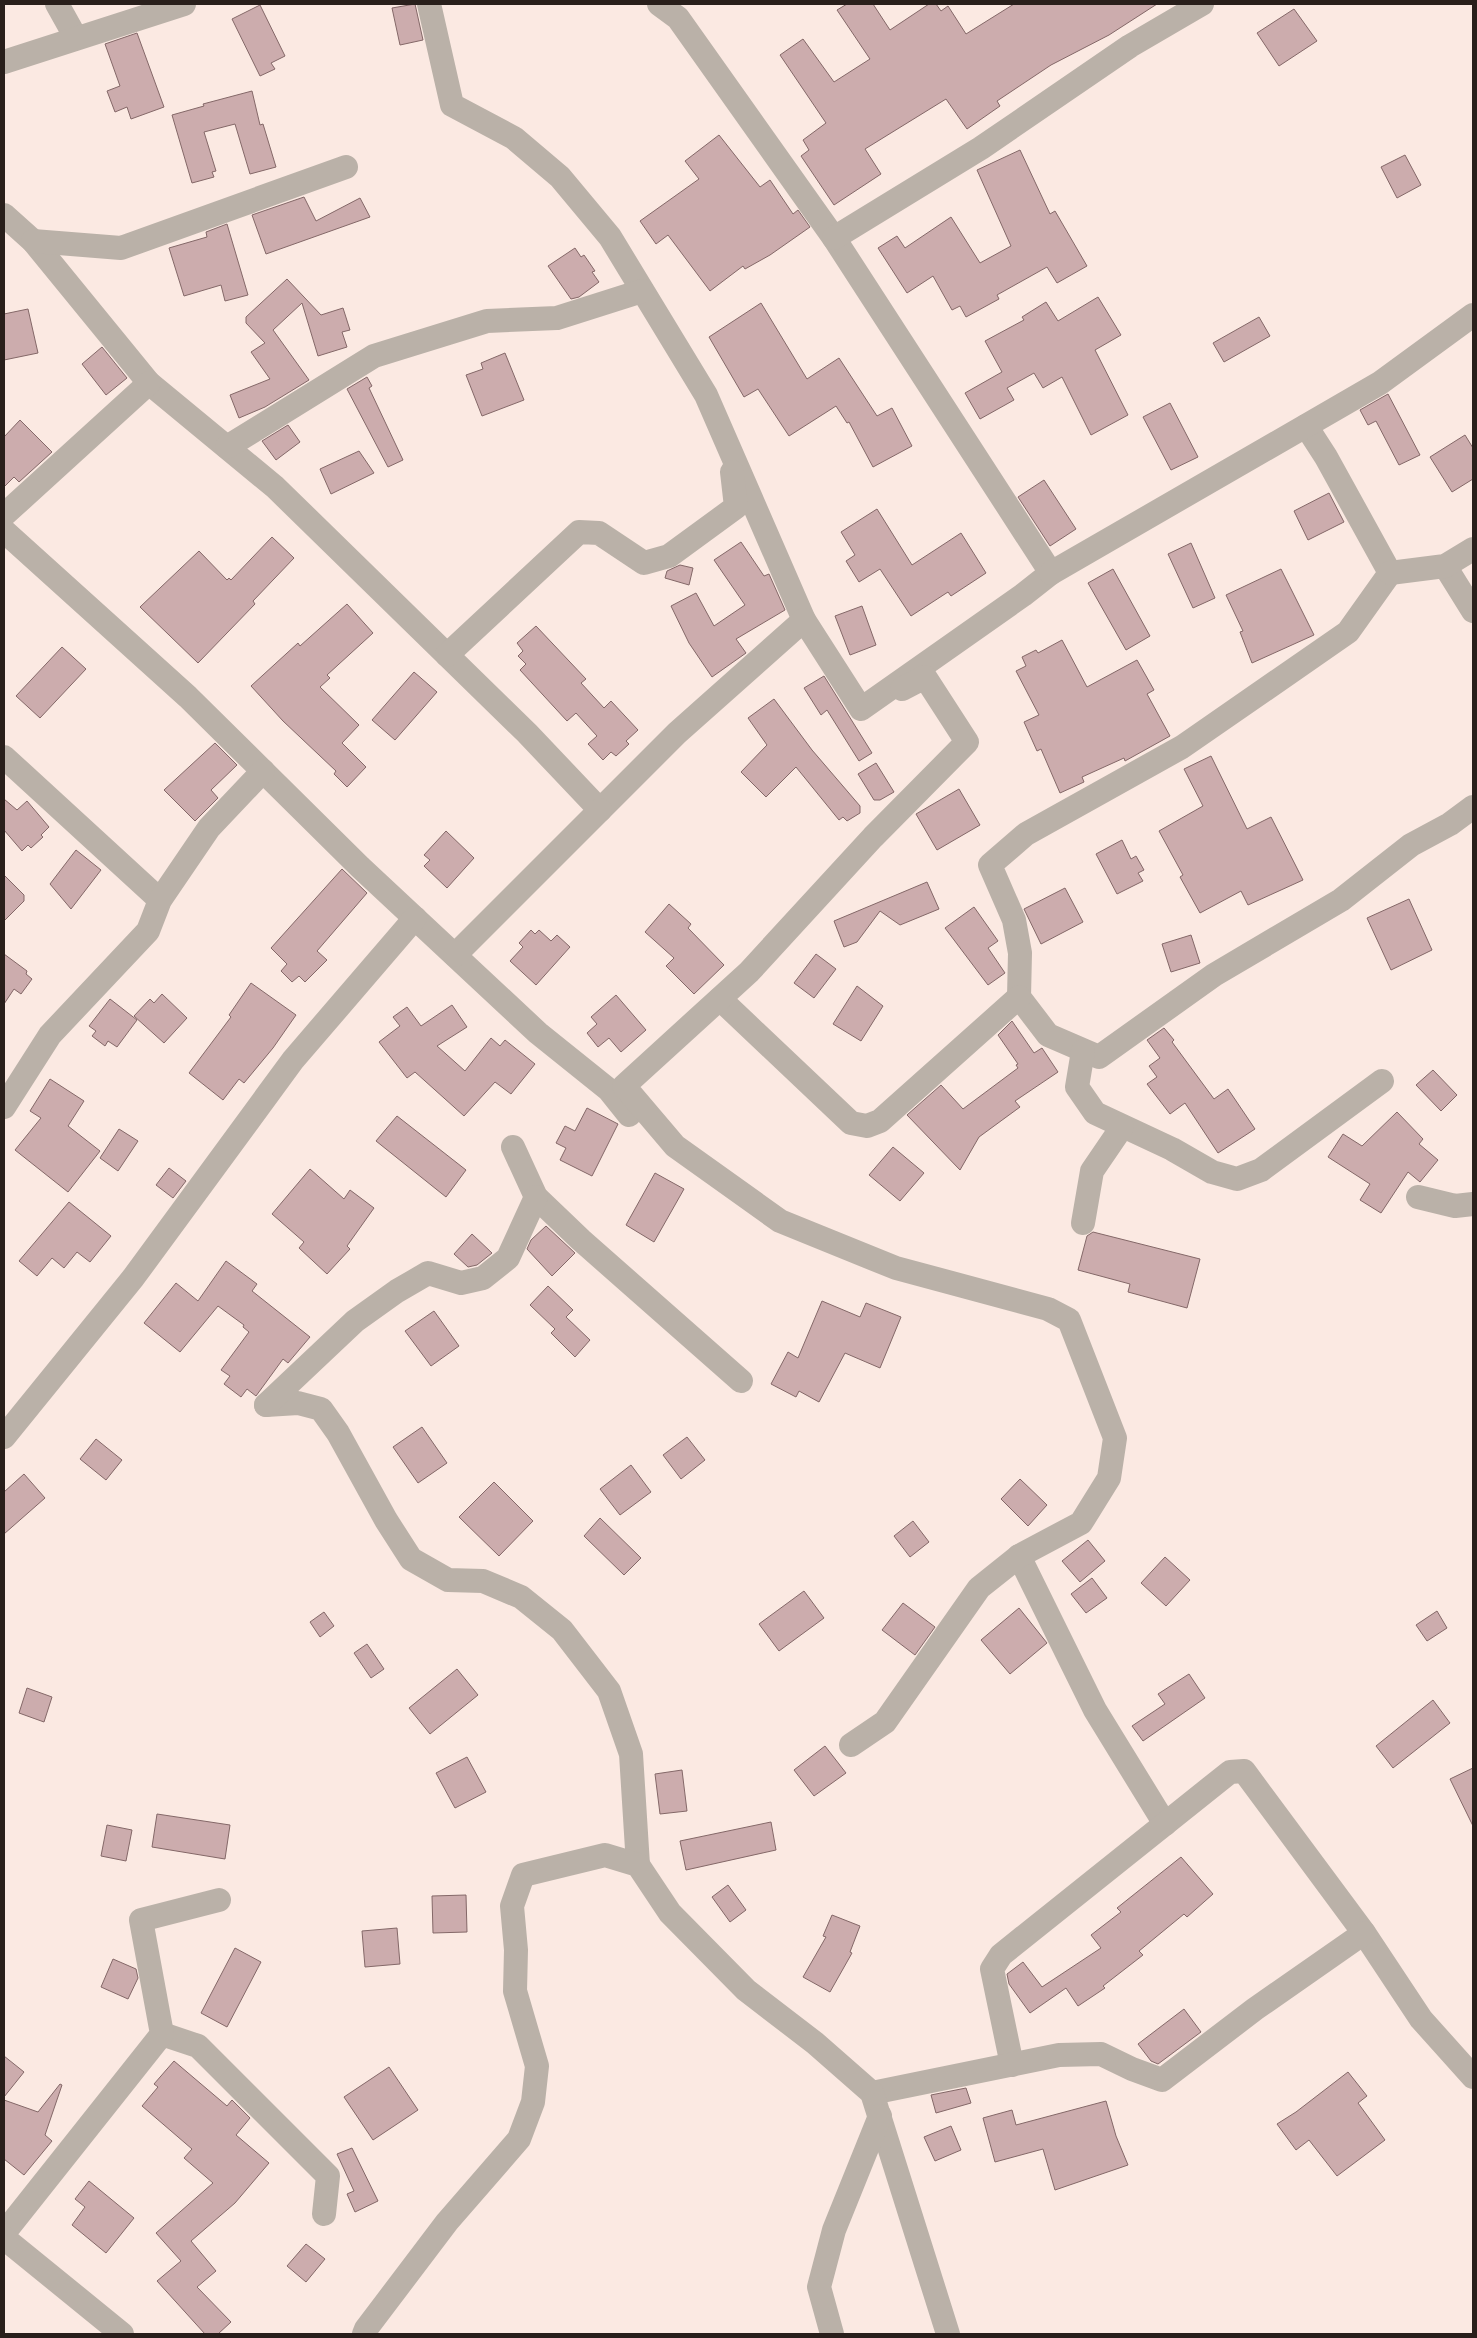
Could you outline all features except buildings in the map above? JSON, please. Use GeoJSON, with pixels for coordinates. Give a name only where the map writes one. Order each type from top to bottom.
{"type":"FeatureCollection","features":[{"type":"Feature","properties":{"kind":"street"},"geometry":{"type":"LineString","coordinates":[[57,4],[76,38]]}},
{"type":"Feature","properties":{"kind":"street"},"geometry":{"type":"LineString","coordinates":[[4,62],[184,4]]}},
{"type":"Feature","properties":{"kind":"street"},"geometry":{"type":"LineString","coordinates":[[429,4],[452,106],[514,138],[560,178],[610,237],[706,395],[804,620],[861,709]]}},
{"type":"Feature","properties":{"kind":"street"},"geometry":{"type":"LineString","coordinates":[[659,4],[678,18],[834,238],[1051,573]]}},
{"type":"Feature","properties":{"kind":"street"},"geometry":{"type":"LineString","coordinates":[[834,238],[981,148],[1130,46],[1202,4]]}},
{"type":"Feature","properties":{"kind":"street"},"geometry":{"type":"LineString","coordinates":[[33,241],[121,248],[346,167]]}},
{"type":"Feature","properties":{"kind":"street"},"geometry":{"type":"LineString","coordinates":[[4,216],[33,241],[149,383],[275,487],[527,733],[600,810]]}},
{"type":"Feature","properties":{"kind":"street"},"geometry":{"type":"LineString","coordinates":[[228,447],[374,356],[487,321],[557,318],[642,291]]}},
{"type":"Feature","properties":{"kind":"street"},"geometry":{"type":"LineString","coordinates":[[861,709],[1023,595],[1051,573],[1380,383],[1473,314]]}},
{"type":"Feature","properties":{"kind":"street"},"geometry":{"type":"LineString","coordinates":[[4,515],[149,383]]}},
{"type":"Feature","properties":{"kind":"street"},"geometry":{"type":"LineString","coordinates":[[448,655],[579,532],[599,532],[644,563],[669,556],[736,507],[732,471],[706,395]]}},
{"type":"Feature","properties":{"kind":"street"},"geometry":{"type":"LineString","coordinates":[[1306,426],[1326,457],[1390,573]]}},
{"type":"Feature","properties":{"kind":"street"},"geometry":{"type":"LineString","coordinates":[[4,531],[188,697],[415,918],[538,1033],[609,1090],[646,1135]]}},
{"type":"Feature","properties":{"kind":"street"},"geometry":{"type":"LineString","coordinates":[[1473,548],[1445,566],[1390,573],[1348,632],[1182,747],[1026,834],[990,866],[1014,920],[1020,953],[1020,997],[1048,1035],[1099,1057],[1214,975],[1341,900],[1411,845],[1450,824],[1473,808]]}},
{"type":"Feature","properties":{"kind":"street"},"geometry":{"type":"LineString","coordinates":[[1445,566],[1473,611]]}},
{"type":"Feature","properties":{"kind":"street"},"geometry":{"type":"LineString","coordinates":[[455,955],[677,733],[804,620]]}},
{"type":"Feature","properties":{"kind":"street"},"geometry":{"type":"LineString","coordinates":[[851,1745],[885,1722],[979,1588],[1019,1556],[1082,1524],[1109,1478],[1115,1438],[1069,1320],[1048,1309],[896,1268],[780,1221],[675,1146],[624,1086],[749,972],[873,837],[967,742],[925,677],[861,709]]}},
{"type":"Feature","properties":{"kind":"street"},"geometry":{"type":"LineString","coordinates":[[4,757],[160,900]]}},
{"type":"Feature","properties":{"kind":"street"},"geometry":{"type":"LineString","coordinates":[[4,1107],[50,1035],[148,931],[160,900],[209,828],[263,771]]}},
{"type":"Feature","properties":{"kind":"street"},"geometry":{"type":"LineString","coordinates":[[4,1437],[133,1278],[293,1060],[415,918]]}},
{"type":"Feature","properties":{"kind":"street"},"geometry":{"type":"LineString","coordinates":[[720,999],[851,1123],[867,1126],[880,1121],[1020,997]]}},
{"type":"Feature","properties":{"kind":"street"},"geometry":{"type":"LineString","coordinates":[[1083,1050],[1077,1087],[1095,1113],[1172,1149],[1212,1172],[1237,1179],[1261,1170],[1382,1082]]}},
{"type":"Feature","properties":{"kind":"street"},"geometry":{"type":"LineString","coordinates":[[1083,1222],[1092,1172],[1122,1127]]}},
{"type":"Feature","properties":{"kind":"street"},"geometry":{"type":"LineString","coordinates":[[513,1147],[536,1197],[581,1240],[741,1380]]}},
{"type":"Feature","properties":{"kind":"street"},"geometry":{"type":"LineString","coordinates":[[536,1197],[508,1258],[483,1278],[461,1283],[428,1273],[396,1291],[355,1321],[266,1405],[298,1403],[321,1409],[338,1433],[386,1520],[411,1559],[448,1580],[483,1581],[521,1597],[562,1630],[609,1691],[631,1754],[638,1865],[670,1913],[746,1990],[815,2043],[872,2093],[948,2334]]}},
{"type":"Feature","properties":{"kind":"street"},"geometry":{"type":"LineString","coordinates":[[1418,1197],[1455,1206],[1473,1204]]}},
{"type":"Feature","properties":{"kind":"street"},"geometry":{"type":"LineString","coordinates":[[1019,1556],[1095,1710],[1165,1824]]}},
{"type":"Feature","properties":{"kind":"street"},"geometry":{"type":"LineString","coordinates":[[1012,2065],[992,1969],[1001,1955],[1230,1772],[1244,1771],[1364,1933],[1421,2019],[1473,2077]]}},
{"type":"Feature","properties":{"kind":"street"},"geometry":{"type":"LineString","coordinates":[[364,2334],[447,2222],[519,2139],[533,2102],[537,2066],[515,1991],[516,1950],[512,1906],[523,1875],[605,1855],[638,1865]]}},
{"type":"Feature","properties":{"kind":"street"},"geometry":{"type":"LineString","coordinates":[[4,2233],[162,2034],[141,1920],[219,1900]]}},
{"type":"Feature","properties":{"kind":"street"},"geometry":{"type":"LineString","coordinates":[[872,2093],[1059,2055],[1101,2054],[1132,2069],[1162,2080],[1255,2009],[1364,1933]]}},
{"type":"Feature","properties":{"kind":"street"},"geometry":{"type":"LineString","coordinates":[[162,2034],[198,2046],[328,2176],[324,2214]]}},
{"type":"Feature","properties":{"kind":"street"},"geometry":{"type":"LineString","coordinates":[[832,2334],[819,2287],[834,2230],[880,2116]]}},
{"type":"Feature","properties":{"kind":"street"},"geometry":{"type":"LineString","coordinates":[[4,2238],[116,2332]]}}]}
